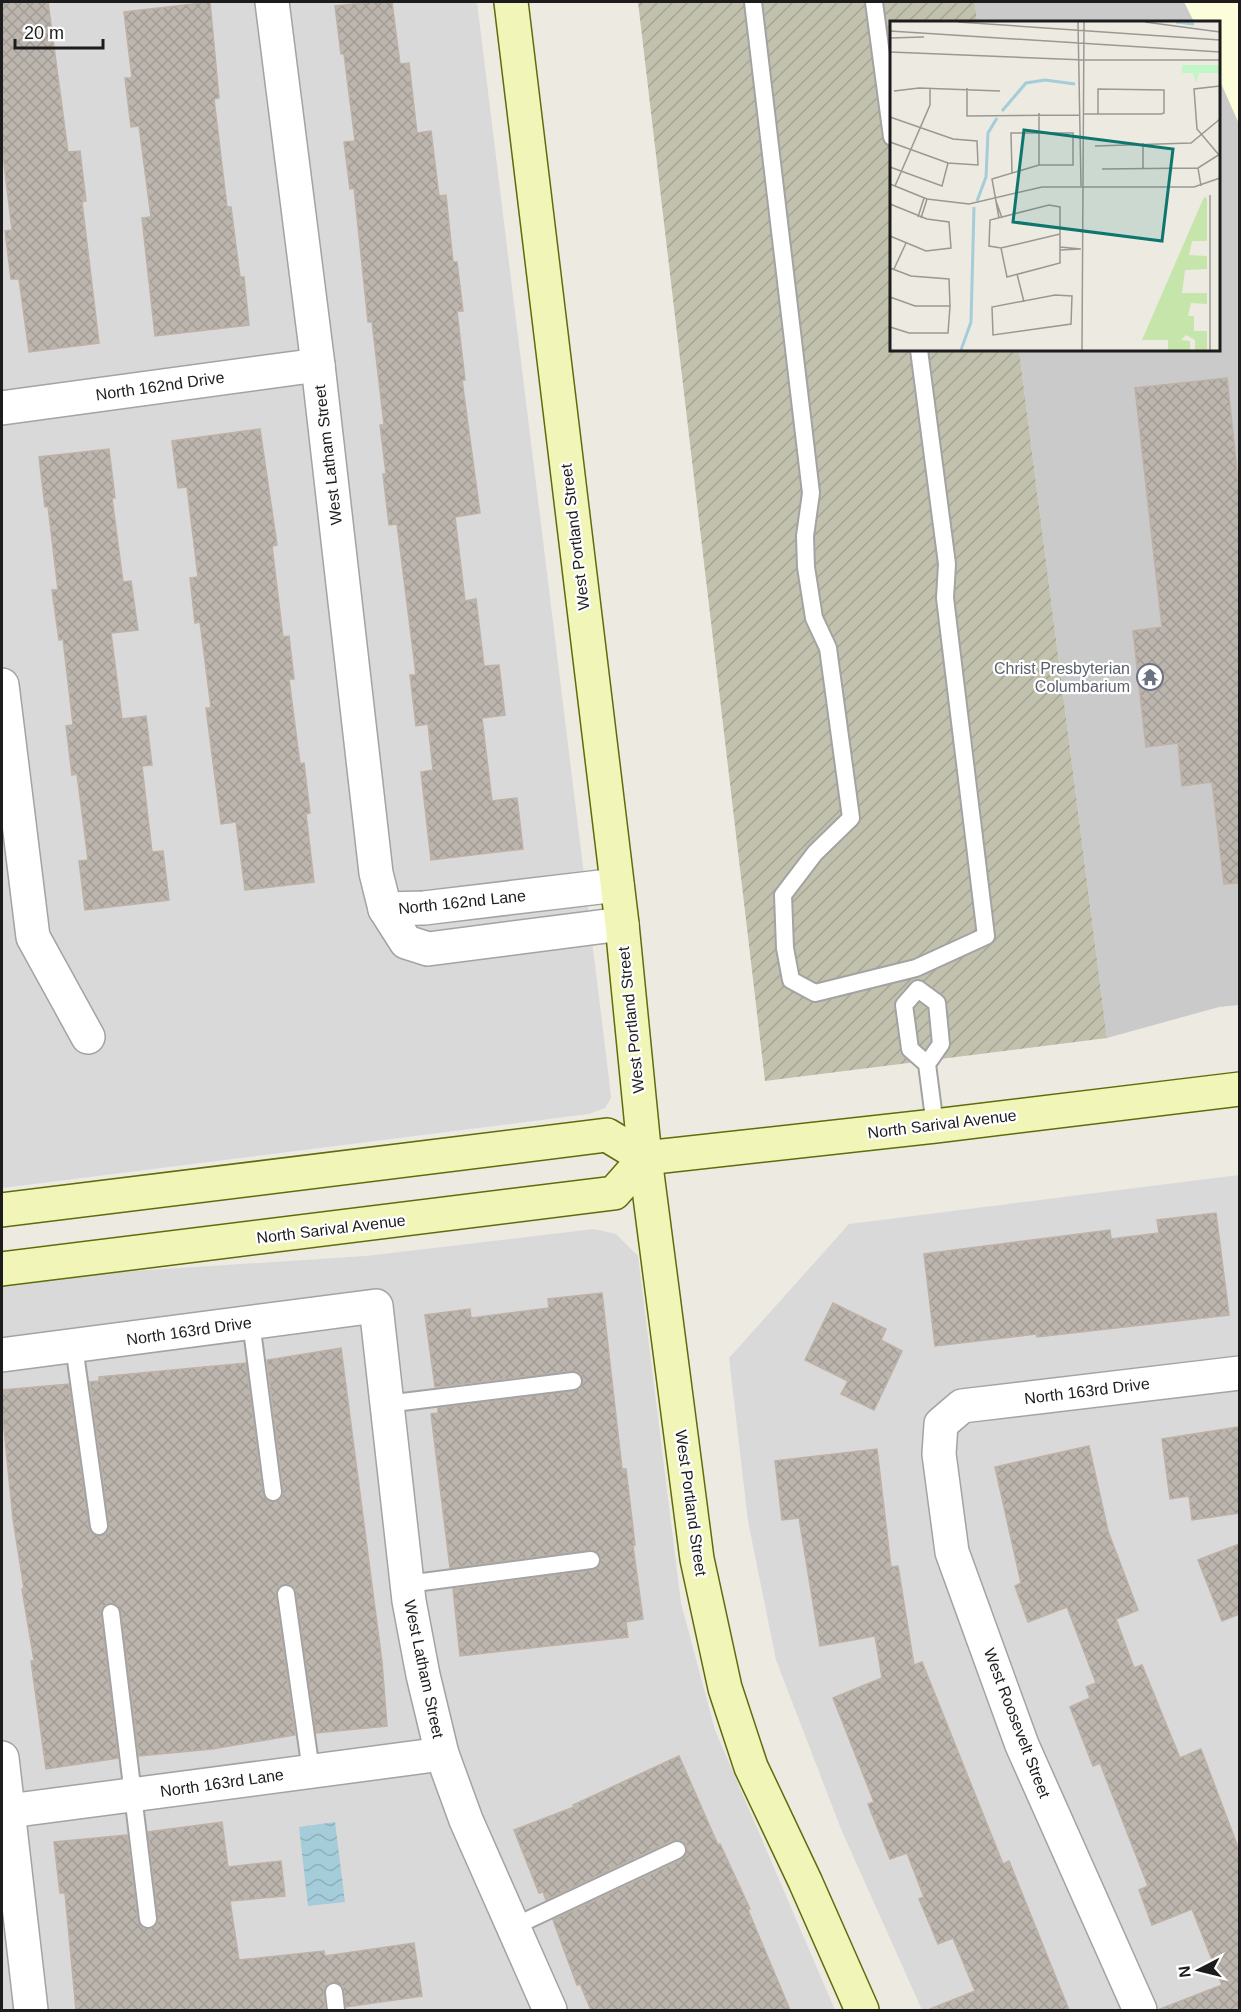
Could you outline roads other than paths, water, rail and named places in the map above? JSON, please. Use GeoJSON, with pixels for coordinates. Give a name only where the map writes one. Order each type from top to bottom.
{"type":"FeatureCollection","features":[{"type":"Feature","properties":{"kind":"street","name":"West Latham Street"},"geometry":{"type":"LineString","coordinates":[[272,2],[318,365],[376,873],[385,909]]}},
{"type":"Feature","properties":{"kind":"street","name":"West Portland Street"},"geometry":{"type":"LineString","coordinates":[[511,2],[622,924],[645,1158],[697,1559],[724,1688],[751,1767],[862,2010]]}},
{"type":"Feature","properties":{"kind":"street","name":"North 162nd Drive"},"geometry":{"type":"LineString","coordinates":[[2,408],[318,365]]}},
{"type":"Feature","properties":{"kind":"street"},"geometry":{"type":"LineString","coordinates":[[2,685],[33,937],[88,1037]]}},
{"type":"Feature","properties":{"kind":"street","name":"North 162nd Lane"},"geometry":{"type":"LineString","coordinates":[[385,909],[424,908],[617,885]]}},
{"type":"Feature","properties":{"kind":"street","name":"North 162nd Lane"},"geometry":{"type":"LineString","coordinates":[[385,909],[406,942],[428,949],[622,924]]}},
{"type":"Feature","properties":{"kind":"street","name":"North Sarival Avenue"},"geometry":{"type":"LineString","coordinates":[[2,1269],[614,1193],[645,1158],[1239,1089]]}},
{"type":"Feature","properties":{"kind":"street"},"geometry":{"type":"LineString","coordinates":[[2,1210],[607,1135],[645,1158]]}},
{"type":"Feature","properties":{"kind":"street"},"geometry":{"type":"LineString","coordinates":[[2,1218],[48,1204]]}},
{"type":"Feature","properties":{"kind":"street","name":"West Latham Street"},"geometry":{"type":"LineString","coordinates":[[376,1306],[407,1584],[423,1676],[442,1754],[466,1820],[550,2010]]}},
{"type":"Feature","properties":{"kind":"street","name":"North 163rd Drive"},"geometry":{"type":"LineString","coordinates":[[2,1355],[376,1306]]}},
{"type":"Feature","properties":{"kind":"street","name":"North 163rd Drive"},"geometry":{"type":"LineString","coordinates":[[942,1424],[962,1406],[1239,1373]]}},
{"type":"Feature","properties":{"kind":"street","name":"West Roosevelt Street"},"geometry":{"type":"LineString","coordinates":[[942,1424],[939,1455],[952,1552],[1022,1744],[1140,2010]]}},
{"type":"Feature","properties":{"kind":"street","name":"North 163rd Lane"},"geometry":{"type":"LineString","coordinates":[[5,1812],[442,1754]]}},
{"type":"Feature","properties":{"kind":"street"},"geometry":{"type":"LineString","coordinates":[[2,1758],[12,1936],[31,2010]]}},
{"type":"Feature","properties":{"kind":"lane"},"geometry":{"type":"LineString","coordinates":[[753,2],[811,493],[805,536],[806,567],[814,618],[828,648],[851,818],[815,853],[783,895],[785,948],[792,980],[815,993],[916,968],[987,936],[945,598],[947,564],[919,351]]}},
{"type":"Feature","properties":{"kind":"lane"},"geometry":{"type":"LineString","coordinates":[[874,2],[890,130]]}},
{"type":"Feature","properties":{"kind":"lane"},"geometry":{"type":"LineString","coordinates":[[916,968],[918,989],[904,1005],[910,1049],[927,1064]]}},
{"type":"Feature","properties":{"kind":"lane"},"geometry":{"type":"LineString","coordinates":[[918,989],[937,1003],[941,1044],[927,1064],[934,1126]]}},
{"type":"Feature","properties":{"kind":"lane"},"geometry":{"type":"LineString","coordinates":[[251,1323],[273,1492]]}},
{"type":"Feature","properties":{"kind":"lane"},"geometry":{"type":"LineString","coordinates":[[75,1346],[99,1526]]}},
{"type":"Feature","properties":{"kind":"lane"},"geometry":{"type":"LineString","coordinates":[[386,1404],[573,1381]]}},
{"type":"Feature","properties":{"kind":"lane"},"geometry":{"type":"LineString","coordinates":[[407,1584],[591,1560]]}},
{"type":"Feature","properties":{"kind":"lane"},"geometry":{"type":"LineString","coordinates":[[286,1594],[311,1771]]}},
{"type":"Feature","properties":{"kind":"lane"},"geometry":{"type":"LineString","coordinates":[[111,1612],[148,1919]]}},
{"type":"Feature","properties":{"kind":"lane"},"geometry":{"type":"LineString","coordinates":[[513,1927],[677,1850]]}},
{"type":"Feature","properties":{"kind":"lane"},"geometry":{"type":"LineString","coordinates":[[334,1992],[336,2010]]}},
{"type":"Feature","properties":{"kind":"water"},"geometry":{"type":"Polygon","coordinates":[[[335,1822],[345,1902],[308,1906],[299,1827],[335,1822]]]}},
{"type":"Feature","properties":{"kind":"place","name":"Christ Presbyterian Columbarium"},"geometry":{"type":"Point","coordinates":[1150,677]}}]}
